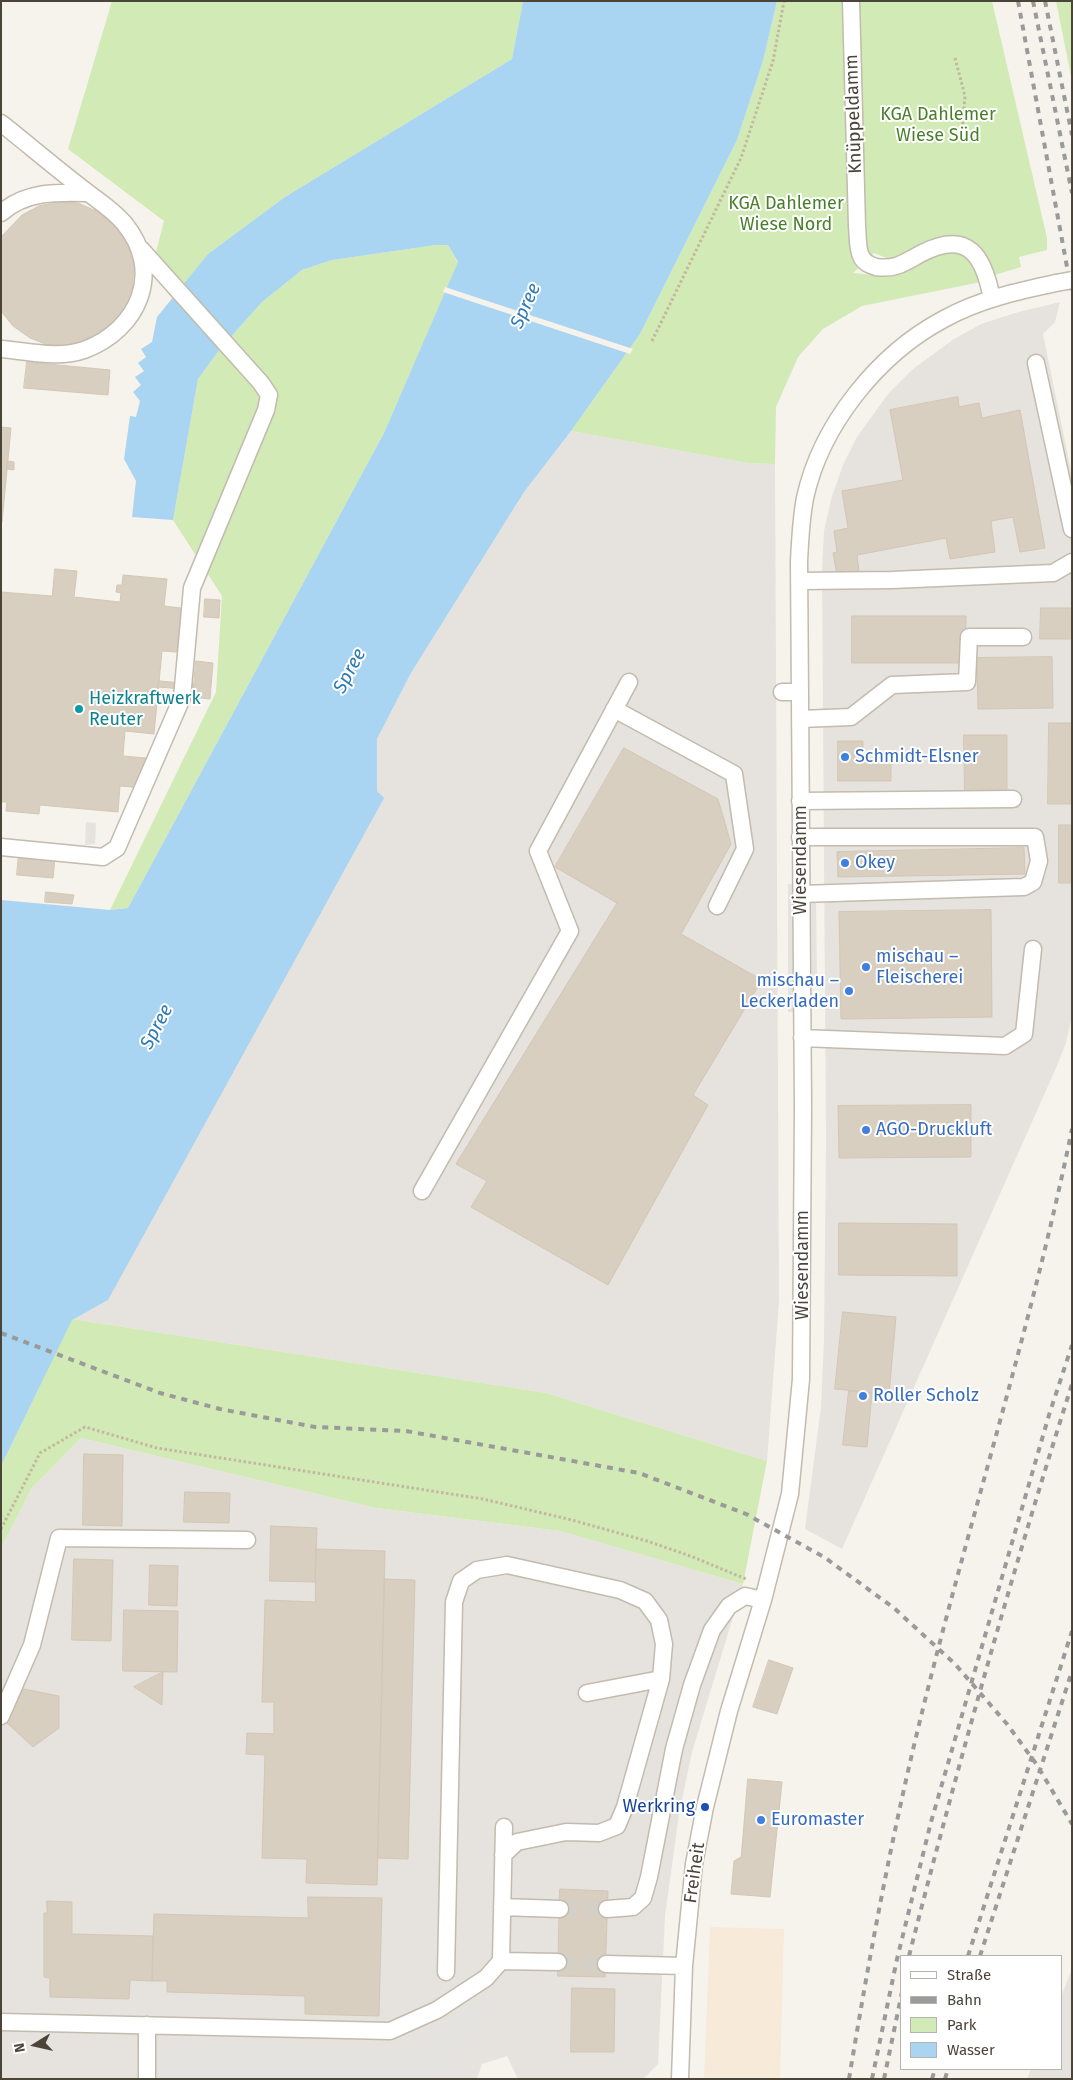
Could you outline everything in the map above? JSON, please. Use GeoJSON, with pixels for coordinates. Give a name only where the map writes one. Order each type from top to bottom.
{"type":"FeatureCollection","features":[{"type":"Feature","properties":{"kind":"street","name":"Knüppeldamm"},"geometry":{"type":"LineString","coordinates":[[851,1],[857,226],[861,256],[869,265],[887,269],[898,268],[942,245],[954,244],[965,247],[976,254],[983,265],[992,300]]}},
{"type":"Feature","properties":{"kind":"street"},"geometry":{"type":"LineString","coordinates":[[1,122],[88,193],[108,206],[125,224],[140,249],[232,350],[269,395],[266,410],[192,588],[182,698],[117,848],[103,857],[1,847]]}},
{"type":"Feature","properties":{"kind":"street"},"geometry":{"type":"LineString","coordinates":[[1,213],[20,200],[43,193],[88,193]]}},
{"type":"Feature","properties":{"kind":"street"},"geometry":{"type":"LineString","coordinates":[[1,349],[58,354],[83,351],[108,339],[128,322],[141,296],[144,273],[140,249]]}},
{"type":"Feature","properties":{"kind":"street","name":"Wiesendamm"},"geometry":{"type":"LineString","coordinates":[[765,1593],[790,1494],[801,1379],[802,1038],[799,581],[800,528],[806,496],[828,438],[848,406],[886,362],[910,340],[944,318],[992,300],[1064,281]]}},
{"type":"Feature","properties":{"kind":"street"},"geometry":{"type":"LineString","coordinates":[[1036,363],[1072,529]]}},
{"type":"Feature","properties":{"kind":"street"},"geometry":{"type":"LineString","coordinates":[[799,581],[1053,573],[1072,562]]}},
{"type":"Feature","properties":{"kind":"street"},"geometry":{"type":"LineString","coordinates":[[800,719],[851,718],[892,685],[967,682],[969,637],[1023,637]]}},
{"type":"Feature","properties":{"kind":"street"},"geometry":{"type":"LineString","coordinates":[[422,1192],[570,931],[538,851],[629,682]]}},
{"type":"Feature","properties":{"kind":"street"},"geometry":{"type":"LineString","coordinates":[[782,692],[800,692]]}},
{"type":"Feature","properties":{"kind":"street"},"geometry":{"type":"LineString","coordinates":[[614,709],[734,774],[745,849],[718,906]]}},
{"type":"Feature","properties":{"kind":"street"},"geometry":{"type":"LineString","coordinates":[[800,801],[1013,799]]}},
{"type":"Feature","properties":{"kind":"street"},"geometry":{"type":"LineString","coordinates":[[800,837],[1035,837],[1038,861],[1033,882],[1024,887],[801,894]]}},
{"type":"Feature","properties":{"kind":"street"},"geometry":{"type":"LineString","coordinates":[[802,1038],[1005,1046],[1024,1034],[1033,949]]}},
{"type":"Feature","properties":{"kind":"street"},"geometry":{"type":"LineString","coordinates":[[1,1716],[32,1645],[59,1538],[247,1540]]}},
{"type":"Feature","properties":{"kind":"street"},"geometry":{"type":"LineString","coordinates":[[446,1972],[454,1602],[460,1581],[477,1570],[507,1566],[620,1590],[646,1601],[659,1620],[664,1644],[661,1678],[625,1807],[617,1826],[599,1833],[566,1832],[517,1842],[503,1855]]}},
{"type":"Feature","properties":{"kind":"street"},"geometry":{"type":"LineString","coordinates":[[607,1909],[633,1907],[643,1898],[649,1877],[674,1749],[692,1685],[712,1630],[730,1606],[744,1596],[765,1593]]}},
{"type":"Feature","properties":{"kind":"street","name":"Freiheit"},"geometry":{"type":"LineString","coordinates":[[680,2079],[684,1966],[694,1864],[705,1807],[729,1711],[765,1593]]}},
{"type":"Feature","properties":{"kind":"street"},"geometry":{"type":"LineString","coordinates":[[587,1693],[661,1678]]}},
{"type":"Feature","properties":{"kind":"street"},"geometry":{"type":"LineString","coordinates":[[1,2022],[390,2031],[437,2010],[486,1978],[501,1961],[504,1827]]}},
{"type":"Feature","properties":{"kind":"street"},"geometry":{"type":"LineString","coordinates":[[502,1908],[560,1908]]}},
{"type":"Feature","properties":{"kind":"street"},"geometry":{"type":"LineString","coordinates":[[501,1961],[558,1962]]}},
{"type":"Feature","properties":{"kind":"street"},"geometry":{"type":"LineString","coordinates":[[606,1964],[684,1966]]}},
{"type":"Feature","properties":{"kind":"street"},"geometry":{"type":"LineString","coordinates":[[147,2025],[147,2079]]}},
{"type":"Feature","properties":{"kind":"path"},"geometry":{"type":"LineString","coordinates":[[652,341],[741,158],[773,61],[784,1]]}},
{"type":"Feature","properties":{"kind":"path"},"geometry":{"type":"LineString","coordinates":[[955,58],[965,96],[962,133]]}},
{"type":"Feature","properties":{"kind":"path"},"geometry":{"type":"LineString","coordinates":[[1,1529],[40,1453],[85,1427],[157,1448],[483,1499],[647,1541],[693,1557],[735,1576],[765,1593]]}},
{"type":"Feature","properties":{"kind":"shaded area"},"geometry":{"type":"Polygon","coordinates":[[[1060,302],[1055,322],[1043,334],[1072,476],[1072,1015],[1066,1043],[1056,1068],[842,1549],[805,1529],[821,1407],[824,1340],[826,1140],[822,570],[824,531],[832,496],[843,465],[857,437],[888,394],[913,369],[954,339],[981,324],[1060,302]]]}},
{"type":"Feature","properties":{"kind":"shaded area"},"geometry":{"type":"Polygon","coordinates":[[[571,431],[748,463],[775,464],[779,1301],[767,1461],[546,1393],[72,1319],[108,1300],[377,791],[377,739],[411,673],[524,492],[571,431]]]}},
{"type":"Feature","properties":{"kind":"shaded area"},"geometry":{"type":"Polygon","coordinates":[[[86,822],[96,823],[95,844],[85,845],[86,822]]]}},
{"type":"Feature","properties":{"kind":"shaded area"},"geometry":{"type":"Polygon","coordinates":[[[788,884],[793,884],[793,1012],[788,1012],[788,884]]]}},
{"type":"Feature","properties":{"kind":"shaded area"},"geometry":{"type":"Polygon","coordinates":[[[811,896],[816,896],[817,981],[812,980],[811,896]]]}},
{"type":"Feature","properties":{"kind":"shaded area"},"geometry":{"type":"Polygon","coordinates":[[[81,1438],[376,1508],[560,1531],[743,1584],[692,1752],[679,1814],[665,1916],[658,2064],[643,2079],[518,2079],[507,2056],[482,2064],[477,2079],[1,2079],[1,1548],[31,1489],[81,1438]]]}},
{"type":"Feature","properties":{"kind":"shaded area"},"geometry":{"type":"Polygon","coordinates":[[[710,1927],[784,1929],[780,2079],[704,2079],[710,1927]]]}},
{"type":"Feature","properties":{"kind":"shaded area"},"geometry":{"type":"Polygon","coordinates":[[[1072,1969],[1072,2079],[1027,2079],[1031,2070],[1063,2070],[1063,1992],[1072,1969]]]}},
{"type":"Feature","properties":{"kind":"shaded area"},"geometry":{"type":"Polygon","coordinates":[[[488,1993],[497,2003],[472,2051],[461,2057],[461,2070],[435,2079],[156,2079],[155,2063],[159,2050],[173,2041],[385,2048],[407,2045],[488,1993]]]}},
{"type":"Feature","properties":{"kind":"green space"},"geometry":{"type":"Polygon","coordinates":[[[112,1],[523,1],[512,59],[285,197],[208,254],[184,286],[155,256],[164,221],[68,149],[112,1]]]}},
{"type":"Feature","properties":{"kind":"green space"},"geometry":{"type":"Polygon","coordinates":[[[777,1],[992,1],[1047,238],[1047,250],[1019,257],[1021,267],[995,275],[987,259],[976,246],[956,239],[934,242],[892,260],[874,253],[853,273],[884,276],[941,251],[963,251],[981,282],[862,306],[823,329],[798,357],[776,407],[775,464],[748,463],[571,431],[640,334],[737,140],[763,61],[777,1]]]}},
{"type":"Feature","properties":{"kind":"green space"},"geometry":{"type":"Polygon","coordinates":[[[1056,1],[1072,1],[1072,77],[1071,76],[1056,1]]]}},
{"type":"Feature","properties":{"kind":"green space"},"geometry":{"type":"Polygon","coordinates":[[[436,245],[448,245],[458,263],[384,433],[128,908],[110,910],[216,692],[222,596],[173,520],[198,379],[220,349],[262,302],[302,270],[332,260],[436,245]]]}},
{"type":"Feature","properties":{"kind":"green space"},"geometry":{"type":"Polygon","coordinates":[[[72,1319],[546,1393],[767,1461],[743,1584],[560,1531],[376,1508],[81,1438],[31,1489],[1,1548],[1,1466],[72,1319]]]}},
{"type":"Feature","properties":{"kind":"water","name":"Spree"},"geometry":{"type":"Polygon","coordinates":[[[523,1],[777,1],[763,61],[737,140],[640,334],[571,431],[524,492],[411,673],[377,739],[377,791],[384,798],[108,1300],[72,1320],[1,1466],[1,900],[110,910],[128,908],[384,433],[458,262],[448,245],[436,245],[332,260],[302,270],[262,302],[220,349],[198,379],[173,520],[132,517],[136,481],[124,459],[130,416],[136,417],[140,401],[133,392],[141,385],[135,377],[144,371],[138,363],[146,357],[141,349],[152,342],[157,317],[208,254],[285,197],[512,59],[523,1]]]}},
{"type":"Feature","properties":{"kind":"pier"},"geometry":{"type":"Polygon","coordinates":[[[445,287],[633,349],[630,354],[443,292],[445,287]]]}},
{"type":"Feature","properties":{"kind":"building"},"geometry":{"type":"Polygon","coordinates":[[[58,202],[78,203],[105,215],[125,237],[134,265],[132,294],[119,320],[96,338],[67,346],[48,345],[30,338],[13,326],[1,311],[1,237],[22,215],[39,206],[58,202]]]}},
{"type":"Feature","properties":{"kind":"building"},"geometry":{"type":"Polygon","coordinates":[[[27,362],[110,370],[108,395],[24,388],[27,362]]]}},
{"type":"Feature","properties":{"kind":"building"},"geometry":{"type":"Polygon","coordinates":[[[958,397],[959,407],[979,403],[982,418],[1020,410],[1045,548],[1020,552],[1013,517],[991,521],[995,552],[950,559],[946,538],[857,555],[859,571],[837,575],[833,553],[837,552],[834,531],[848,528],[842,491],[903,480],[890,410],[958,397]]]}},
{"type":"Feature","properties":{"kind":"building"},"geometry":{"type":"Polygon","coordinates":[[[1,427],[11,428],[2,522],[1,521],[1,427]]]}},
{"type":"Feature","properties":{"kind":"building"},"geometry":{"type":"Polygon","coordinates":[[[8,461],[14,462],[14,470],[7,469],[8,461]]]}},
{"type":"Feature","properties":{"kind":"building","name":"Heizkraftwerk Reuter"},"geometry":{"type":"Polygon","coordinates":[[[55,569],[77,571],[74,597],[120,602],[121,593],[116,592],[117,585],[122,585],[123,575],[167,579],[164,606],[181,608],[177,652],[162,651],[154,734],[125,731],[123,756],[146,758],[143,788],[120,786],[118,812],[40,805],[39,814],[6,811],[7,802],[1,802],[1,592],[52,596],[55,569]]]}},
{"type":"Feature","properties":{"kind":"building"},"geometry":{"type":"Polygon","coordinates":[[[205,599],[220,600],[219,618],[204,617],[205,599]]]}},
{"type":"Feature","properties":{"kind":"building"},"geometry":{"type":"Polygon","coordinates":[[[1041,608],[1072,608],[1072,639],[1040,639],[1041,608]]]}},
{"type":"Feature","properties":{"kind":"building"},"geometry":{"type":"Polygon","coordinates":[[[852,616],[966,616],[965,663],[852,663],[852,616]]]}},
{"type":"Feature","properties":{"kind":"building"},"geometry":{"type":"Polygon","coordinates":[[[1052,657],[1053,708],[978,709],[977,658],[1052,657]]]}},
{"type":"Feature","properties":{"kind":"building"},"geometry":{"type":"Polygon","coordinates":[[[196,661],[213,663],[210,699],[193,697],[196,661]]]}},
{"type":"Feature","properties":{"kind":"building"},"geometry":{"type":"Polygon","coordinates":[[[159,681],[194,684],[194,690],[158,687],[159,681]]]}},
{"type":"Feature","properties":{"kind":"building"},"geometry":{"type":"Polygon","coordinates":[[[1049,723],[1072,723],[1072,804],[1048,804],[1049,723]]]}},
{"type":"Feature","properties":{"kind":"building"},"geometry":{"type":"Polygon","coordinates":[[[964,735],[1007,735],[1007,794],[965,794],[964,735]]]}},
{"type":"Feature","properties":{"kind":"building"},"geometry":{"type":"Polygon","coordinates":[[[838,741],[863,741],[863,759],[891,759],[891,781],[838,781],[838,741]]]}},
{"type":"Feature","properties":{"kind":"building"},"geometry":{"type":"Polygon","coordinates":[[[624,748],[718,799],[731,844],[681,934],[762,980],[693,1095],[708,1105],[608,1285],[471,1207],[487,1181],[456,1164],[617,903],[555,867],[624,748]]]}},
{"type":"Feature","properties":{"kind":"building"},"geometry":{"type":"Polygon","coordinates":[[[1059,825],[1072,825],[1072,883],[1059,883],[1059,825]]]}},
{"type":"Feature","properties":{"kind":"building"},"geometry":{"type":"Polygon","coordinates":[[[1024,848],[1025,874],[838,877],[837,852],[1024,848]]]}},
{"type":"Feature","properties":{"kind":"building"},"geometry":{"type":"Polygon","coordinates":[[[19,854],[55,858],[53,878],[17,875],[19,854]]]}},
{"type":"Feature","properties":{"kind":"building"},"geometry":{"type":"Polygon","coordinates":[[[46,892],[74,895],[72,904],[45,902],[46,892]]]}},
{"type":"Feature","properties":{"kind":"building"},"geometry":{"type":"Polygon","coordinates":[[[991,910],[992,1017],[841,1019],[839,912],[991,910]]]}},
{"type":"Feature","properties":{"kind":"building"},"geometry":{"type":"Polygon","coordinates":[[[971,1105],[971,1157],[839,1158],[838,1106],[971,1105]]]}},
{"type":"Feature","properties":{"kind":"building"},"geometry":{"type":"Polygon","coordinates":[[[839,1223],[957,1224],[957,1276],[839,1275],[839,1223]]]}},
{"type":"Feature","properties":{"kind":"building"},"geometry":{"type":"Polygon","coordinates":[[[843,1312],[896,1317],[889,1394],[835,1389],[843,1312]]]}},
{"type":"Feature","properties":{"kind":"building"},"geometry":{"type":"Polygon","coordinates":[[[849,1391],[872,1393],[867,1447],[843,1445],[849,1391]]]}},
{"type":"Feature","properties":{"kind":"building"},"geometry":{"type":"Polygon","coordinates":[[[84,1454],[123,1455],[122,1526],[83,1525],[84,1454]]]}},
{"type":"Feature","properties":{"kind":"building"},"geometry":{"type":"Polygon","coordinates":[[[185,1492],[230,1493],[229,1523],[184,1522],[185,1492]]]}},
{"type":"Feature","properties":{"kind":"building"},"geometry":{"type":"Polygon","coordinates":[[[271,1526],[317,1528],[315,1582],[270,1581],[271,1526]]]}},
{"type":"Feature","properties":{"kind":"building"},"geometry":{"type":"Polygon","coordinates":[[[316,1549],[385,1551],[377,1885],[306,1883],[307,1859],[262,1858],[265,1755],[246,1754],[247,1733],[274,1734],[274,1702],[262,1702],[265,1600],[315,1602],[316,1549]]]}},
{"type":"Feature","properties":{"kind":"building"},"geometry":{"type":"Polygon","coordinates":[[[74,1559],[113,1560],[111,1641],[72,1640],[74,1559]]]}},
{"type":"Feature","properties":{"kind":"building"},"geometry":{"type":"Polygon","coordinates":[[[150,1565],[178,1566],[177,1606],[149,1605],[150,1565]]]}},
{"type":"Feature","properties":{"kind":"building"},"geometry":{"type":"Polygon","coordinates":[[[385,1579],[415,1580],[408,1859],[378,1858],[385,1579]]]}},
{"type":"Feature","properties":{"kind":"building"},"geometry":{"type":"Polygon","coordinates":[[[124,1610],[178,1611],[177,1672],[123,1671],[124,1610]]]}},
{"type":"Feature","properties":{"kind":"building"},"geometry":{"type":"Polygon","coordinates":[[[769,1660],[793,1668],[777,1714],[753,1707],[769,1660]]]}},
{"type":"Feature","properties":{"kind":"building"},"geometry":{"type":"Polygon","coordinates":[[[163,1672],[162,1705],[134,1687],[163,1672]]]}},
{"type":"Feature","properties":{"kind":"building"},"geometry":{"type":"Polygon","coordinates":[[[24,1689],[59,1696],[59,1728],[33,1747],[6,1722],[24,1689]]]}},
{"type":"Feature","properties":{"kind":"building","name":"Euromaster"},"geometry":{"type":"Polygon","coordinates":[[[748,1779],[782,1782],[770,1897],[731,1894],[734,1861],[741,1857],[748,1779]]]}},
{"type":"Feature","properties":{"kind":"building"},"geometry":{"type":"Polygon","coordinates":[[[560,1889],[608,1891],[605,1977],[558,1976],[560,1889]]]}},
{"type":"Feature","properties":{"kind":"building"},"geometry":{"type":"Polygon","coordinates":[[[308,1897],[382,1898],[379,2016],[305,2014],[305,1996],[167,1992],[167,1981],[152,1981],[154,1914],[308,1918],[308,1897]]]}},
{"type":"Feature","properties":{"kind":"building"},"geometry":{"type":"Polygon","coordinates":[[[47,1901],[72,1902],[72,1934],[153,1936],[152,1981],[130,1980],[129,1999],[50,1997],[50,1978],[44,1977],[44,1913],[47,1913],[47,1901]]]}},
{"type":"Feature","properties":{"kind":"building"},"geometry":{"type":"Polygon","coordinates":[[[572,1988],[615,1989],[614,2052],[571,2052],[572,1988]]]}},
{"type":"Feature","properties":{"kind":"tunnel"},"geometry":{"type":"LineString","coordinates":[[560,1909],[607,1909]]}},
{"type":"Feature","properties":{"kind":"tunnel"},"geometry":{"type":"LineString","coordinates":[[558,1962],[606,1964]]}},
{"type":"Feature","properties":{"kind":"railway"},"geometry":{"type":"LineString","coordinates":[[1018,1],[1072,294]]}},
{"type":"Feature","properties":{"kind":"railway"},"geometry":{"type":"LineString","coordinates":[[1033,1],[1072,193]]}},
{"type":"Feature","properties":{"kind":"railway"},"geometry":{"type":"LineString","coordinates":[[1045,1],[1072,135]]}},
{"type":"Feature","properties":{"kind":"railway"},"geometry":{"type":"LineString","coordinates":[[849,2079],[880,1907],[916,1737],[1037,1282],[1072,1129]]}},
{"type":"Feature","properties":{"kind":"railway"},"geometry":{"type":"LineString","coordinates":[[1,1333],[160,1393],[220,1409],[315,1427],[406,1431],[639,1473],[746,1514],[824,1557],[894,1608],[955,1664],[1007,1724],[1037,1765],[1072,1824]]}},
{"type":"Feature","properties":{"kind":"railway"},"geometry":{"type":"LineString","coordinates":[[872,2079],[897,1959],[931,1822],[1049,1415],[1072,1345]]}},
{"type":"Feature","properties":{"kind":"railway"},"geometry":{"type":"LineString","coordinates":[[909,1955],[986,1669],[1072,1384]]}},
{"type":"Feature","properties":{"kind":"railway"},"geometry":{"type":"LineString","coordinates":[[968,1955],[1072,1631]]}},
{"type":"Feature","properties":{"kind":"railway"},"geometry":{"type":"LineString","coordinates":[[980,1955],[1072,1671]]}},
{"type":"Feature","properties":{"kind":"railway"},"geometry":{"type":"LineString","coordinates":[[884,2079],[900,2002]]}},
{"type":"Feature","properties":{"kind":"railway"},"geometry":{"type":"LineString","coordinates":[[932,2079],[935,2070]]}},
{"type":"Feature","properties":{"kind":"railway"},"geometry":{"type":"LineString","coordinates":[[945,2079],[948,2070]]}},
{"type":"Feature","properties":{"kind":"place","name":"Heizkraftwerk Reuter"},"geometry":{"type":"Point","coordinates":[79,709]}},
{"type":"Feature","properties":{"kind":"place","name":"Schmidt-Elsner"},"geometry":{"type":"Point","coordinates":[845,757]}},
{"type":"Feature","properties":{"kind":"place","name":"Okey"},"geometry":{"type":"Point","coordinates":[845,863]}},
{"type":"Feature","properties":{"kind":"place","name":"mischau – Fleischerei"},"geometry":{"type":"Point","coordinates":[866,967]}},
{"type":"Feature","properties":{"kind":"place","name":"mischau – Leckerladen"},"geometry":{"type":"Point","coordinates":[849,991]}},
{"type":"Feature","properties":{"kind":"place","name":"AGO-Druckluft"},"geometry":{"type":"Point","coordinates":[866,1130]}},
{"type":"Feature","properties":{"kind":"place","name":"Roller Scholz"},"geometry":{"type":"Point","coordinates":[863,1396]}},
{"type":"Feature","properties":{"kind":"place","name":"Werkring"},"geometry":{"type":"Point","coordinates":[705,1807]}},
{"type":"Feature","properties":{"kind":"place","name":"Euromaster"},"geometry":{"type":"Point","coordinates":[761,1820]}},
{"type":"Feature","properties":{"kind":"park label","name":"KGA Dahlemer Wiese Süd"},"geometry":{"type":"Point","coordinates":[938,125]}},
{"type":"Feature","properties":{"kind":"park label","name":"KGA Dahlemer Wiese Nord"},"geometry":{"type":"Point","coordinates":[786,214]}}]}
